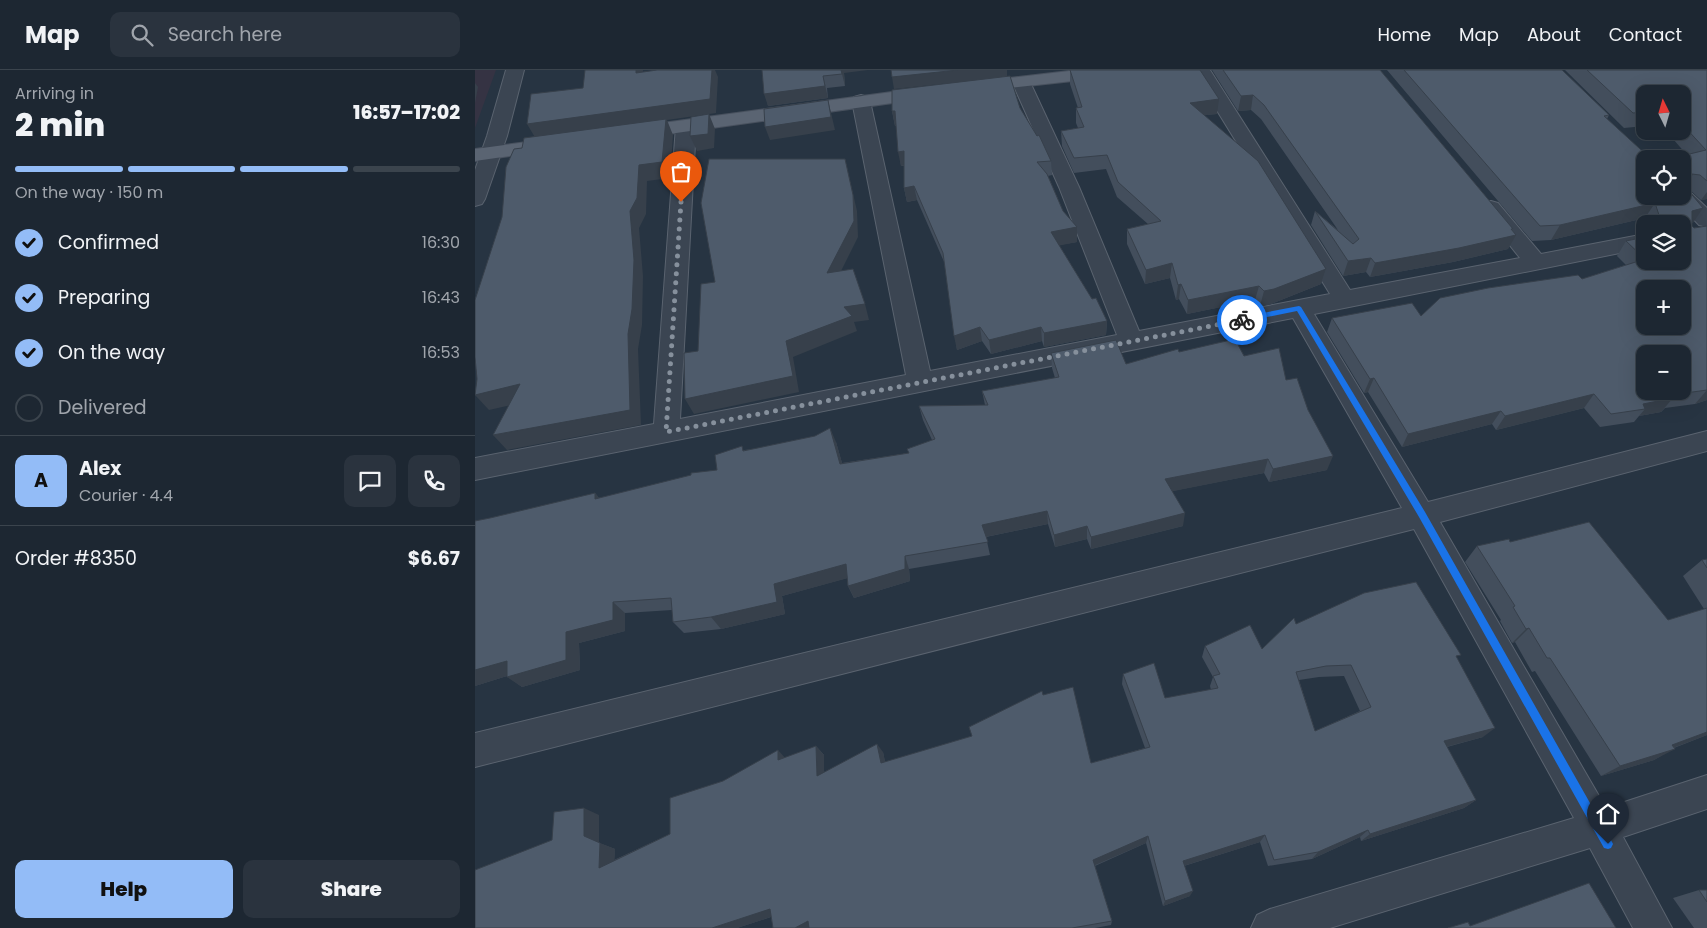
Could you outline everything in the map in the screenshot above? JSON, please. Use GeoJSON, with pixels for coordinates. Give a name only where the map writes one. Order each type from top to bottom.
{"type":"FeatureCollection","features":[{"type":"Feature","properties":{"kind":"main road"},"geometry":{"type":"LineString","coordinates":[[950,84],[861,101],[687,126],[621,128],[950,84],[1015,76],[1127,70]]}},
{"type":"Feature","properties":{"kind":"main road"},"geometry":{"type":"LineString","coordinates":[[488,148],[555,129]]}},
{"type":"Feature","properties":{"kind":"main road"},"geometry":{"type":"LineString","coordinates":[[475,139],[488,148],[569,142]]}},
{"type":"Feature","properties":{"kind":"street"},"geometry":{"type":"LineString","coordinates":[[475,198],[488,148],[515,70]]}},
{"type":"Feature","properties":{"kind":"street"},"geometry":{"type":"LineString","coordinates":[[1201,70],[1345,300]]}},
{"type":"Feature","properties":{"kind":"street"},"geometry":{"type":"LineString","coordinates":[[1015,76],[1069,187],[1131,341]]}},
{"type":"Feature","properties":{"kind":"street"},"geometry":{"type":"LineString","coordinates":[[861,101],[920,382]]}},
{"type":"Feature","properties":{"kind":"street"},"geometry":{"type":"LineString","coordinates":[[666,432],[687,126]]}},
{"type":"Feature","properties":{"kind":"street"},"geometry":{"type":"LineString","coordinates":[[1479,192],[1536,262]]}},
{"type":"Feature","properties":{"kind":"street"},"geometry":{"type":"LineString","coordinates":[[1688,205],[1702,227]]}},
{"type":"Feature","properties":{"kind":"street"},"geometry":{"type":"LineString","coordinates":[[475,469],[1636,243]]}},
{"type":"Feature","properties":{"kind":"street"},"geometry":{"type":"LineString","coordinates":[[1299,308],[1422,515],[1599,828],[1653,928]]}},
{"type":"Feature","properties":{"kind":"street"},"geometry":{"type":"LineString","coordinates":[[475,750],[1422,515],[1707,441]]}},
{"type":"Feature","properties":{"kind":"street"},"geometry":{"type":"LineString","coordinates":[[1273,928],[1599,828],[1707,792]]}},
{"type":"Feature","properties":{"kind":"shaded area"},"geometry":{"type":"Polygon","coordinates":[[[475,70],[496,70],[475,128],[475,70]]]}},
{"type":"Feature","properties":{"kind":"building"},"geometry":{"type":"Polygon","coordinates":[[[585,70],[636,70],[636,73],[657,70],[712,70],[710,99],[527,124],[531,94],[583,88],[585,70]]]}},
{"type":"Feature","properties":{"kind":"building"},"geometry":{"type":"Polygon","coordinates":[[[762,70],[841,70],[842,74],[823,76],[825,86],[764,94],[762,70]]]}},
{"type":"Feature","properties":{"kind":"building"},"geometry":{"type":"Polygon","coordinates":[[[891,70],[958,70],[892,77],[891,70]]]}},
{"type":"Feature","properties":{"kind":"building"},"geometry":{"type":"Polygon","coordinates":[[[1070,70],[1200,70],[1219,99],[1190,103],[1258,161],[1326,269],[1274,289],[1264,291],[1259,286],[1188,300],[1181,284],[1178,285],[1172,263],[1146,270],[1127,229],[1161,221],[1118,182],[1107,155],[1074,158],[1061,131],[1084,127],[1076,108],[1082,107],[1070,70]]]}},
{"type":"Feature","properties":{"kind":"building"},"geometry":{"type":"Polygon","coordinates":[[[1223,70],[1380,70],[1513,229],[1511,229],[1516,235],[1459,248],[1375,263],[1371,258],[1348,261],[1315,211],[1353,244],[1359,239],[1264,105],[1253,95],[1241,96],[1223,70]]]}},
{"type":"Feature","properties":{"kind":"building"},"geometry":{"type":"Polygon","coordinates":[[[1404,70],[1562,70],[1609,115],[1604,116],[1641,150],[1636,150],[1636,205],[1646,205],[1560,225],[1540,226],[1404,70]]]}},
{"type":"Feature","properties":{"kind":"building"},"geometry":{"type":"Polygon","coordinates":[[[1587,70],[1707,70],[1707,181],[1700,175],[1692,174],[1691,179],[1691,154],[1706,150],[1691,134],[1691,85],[1636,85],[1636,113],[1633,113],[1587,70]]]}},
{"type":"Feature","properties":{"kind":"building"},"geometry":{"type":"Polygon","coordinates":[[[1010,76],[1020,108],[1037,136],[1039,135],[1051,161],[1037,162],[1047,174],[1063,211],[1077,227],[1051,232],[1092,299],[1096,298],[1107,321],[1044,333],[1041,327],[989,340],[980,327],[954,336],[943,253],[914,186],[904,188],[904,151],[898,152],[895,111],[892,111],[892,90],[1010,76]]]}},
{"type":"Feature","properties":{"kind":"building"},"geometry":{"type":"Polygon","coordinates":[[[828,100],[831,117],[765,127],[764,109],[828,100]]]}},
{"type":"Feature","properties":{"kind":"building"},"geometry":{"type":"Polygon","coordinates":[[[709,114],[708,134],[690,136],[691,117],[709,114]]]}},
{"type":"Feature","properties":{"kind":"building"},"geometry":{"type":"Polygon","coordinates":[[[666,119],[662,162],[639,165],[637,198],[630,211],[634,260],[632,309],[628,334],[630,410],[493,435],[520,384],[475,395],[477,379],[475,300],[502,217],[506,167],[514,149],[522,148],[524,138],[666,119]]]}},
{"type":"Feature","properties":{"kind":"building"},"geometry":{"type":"Polygon","coordinates":[[[709,159],[845,159],[853,195],[854,221],[827,273],[853,269],[865,304],[844,307],[852,316],[786,341],[793,376],[685,399],[684,353],[698,351],[701,284],[715,282],[701,203],[709,159]]]}},
{"type":"Feature","properties":{"kind":"building"},"geometry":{"type":"Polygon","coordinates":[[[1691,194],[1703,208],[1692,211],[1692,226],[1694,228],[1707,226],[1707,390],[1691,392],[1691,345],[1636,345],[1636,400],[1663,400],[1643,404],[1645,409],[1611,414],[1594,394],[1505,416],[1501,411],[1408,434],[1374,378],[1370,379],[1332,318],[1412,303],[1421,316],[1440,298],[1488,288],[1578,275],[1582,279],[1636,262],[1636,270],[1691,270],[1691,215],[1659,215],[1656,205],[1691,205],[1691,194]]]}},
{"type":"Feature","properties":{"kind":"building"},"geometry":{"type":"Polygon","coordinates":[[[1636,239],[1636,250],[1626,241],[1636,239]]]}},
{"type":"Feature","properties":{"kind":"building"},"geometry":{"type":"Polygon","coordinates":[[[1235,339],[1244,356],[1279,348],[1286,380],[1297,378],[1308,410],[1333,456],[1273,469],[1268,459],[1165,479],[1185,513],[1091,537],[1087,526],[1054,535],[1047,511],[982,525],[988,542],[905,556],[905,569],[848,586],[846,564],[774,584],[777,602],[711,617],[673,622],[671,598],[613,602],[613,620],[566,632],[566,660],[507,677],[507,661],[475,670],[475,521],[595,493],[595,499],[691,475],[691,473],[717,470],[715,455],[742,446],[743,451],[815,436],[830,428],[840,464],[909,453],[907,449],[935,439],[919,406],[988,405],[982,391],[1059,377],[1051,353],[1116,340],[1126,364],[1178,349],[1179,352],[1235,339]]]}},
{"type":"Feature","properties":{"kind":"building"},"geometry":{"type":"Polygon","coordinates":[[[1589,522],[1668,620],[1707,608],[1707,732],[1672,745],[1675,749],[1620,766],[1550,658],[1547,658],[1529,628],[1526,629],[1513,607],[1515,606],[1477,546],[1509,539],[1510,542],[1589,522]]]}},
{"type":"Feature","properties":{"kind":"building"},"geometry":{"type":"Polygon","coordinates":[[[1707,559],[1707,568],[1702,560],[1707,559]]]}},
{"type":"Feature","properties":{"kind":"building"},"geometry":{"type":"Polygon","coordinates":[[[1416,582],[1461,655],[1456,656],[1495,728],[1444,741],[1476,800],[1370,834],[1368,830],[1318,852],[1274,860],[1265,835],[1183,861],[1193,891],[1165,901],[1148,836],[1093,860],[1112,921],[1072,928],[809,928],[808,921],[795,928],[773,928],[770,909],[712,928],[475,928],[475,870],[552,840],[554,812],[584,808],[584,836],[600,843],[599,868],[670,834],[670,798],[723,781],[778,750],[778,760],[816,746],[817,776],[877,744],[881,763],[972,736],[969,727],[1042,691],[1043,695],[1073,687],[1091,763],[1150,747],[1123,674],[1154,663],[1165,698],[1218,688],[1213,676],[1220,674],[1205,646],[1250,625],[1262,649],[1294,618],[1296,624],[1364,593],[1416,582]],[[1351,665],[1326,666],[1296,672],[1315,731],[1371,707],[1351,665]]]}},
{"type":"Feature","properties":{"kind":"building"},"geometry":{"type":"Polygon","coordinates":[[[1589,883],[1616,928],[1448,928],[1468,922],[1470,926],[1589,883]]]}},
{"type":"Feature","properties":{"kind":"building"},"geometry":{"type":"Polygon","coordinates":[[[1699,890],[1707,890],[1707,902],[1699,890]]]}},
{"type":"Feature","properties":{"kind":"way so far"},"geometry":{"type":"LineString","coordinates":[[681,202],[666,432],[1242,320]]}},
{"type":"Feature","properties":{"kind":"route"},"geometry":{"type":"LineString","coordinates":[[1242,320],[1299,308],[1422,515],[1608,844]]}}]}
